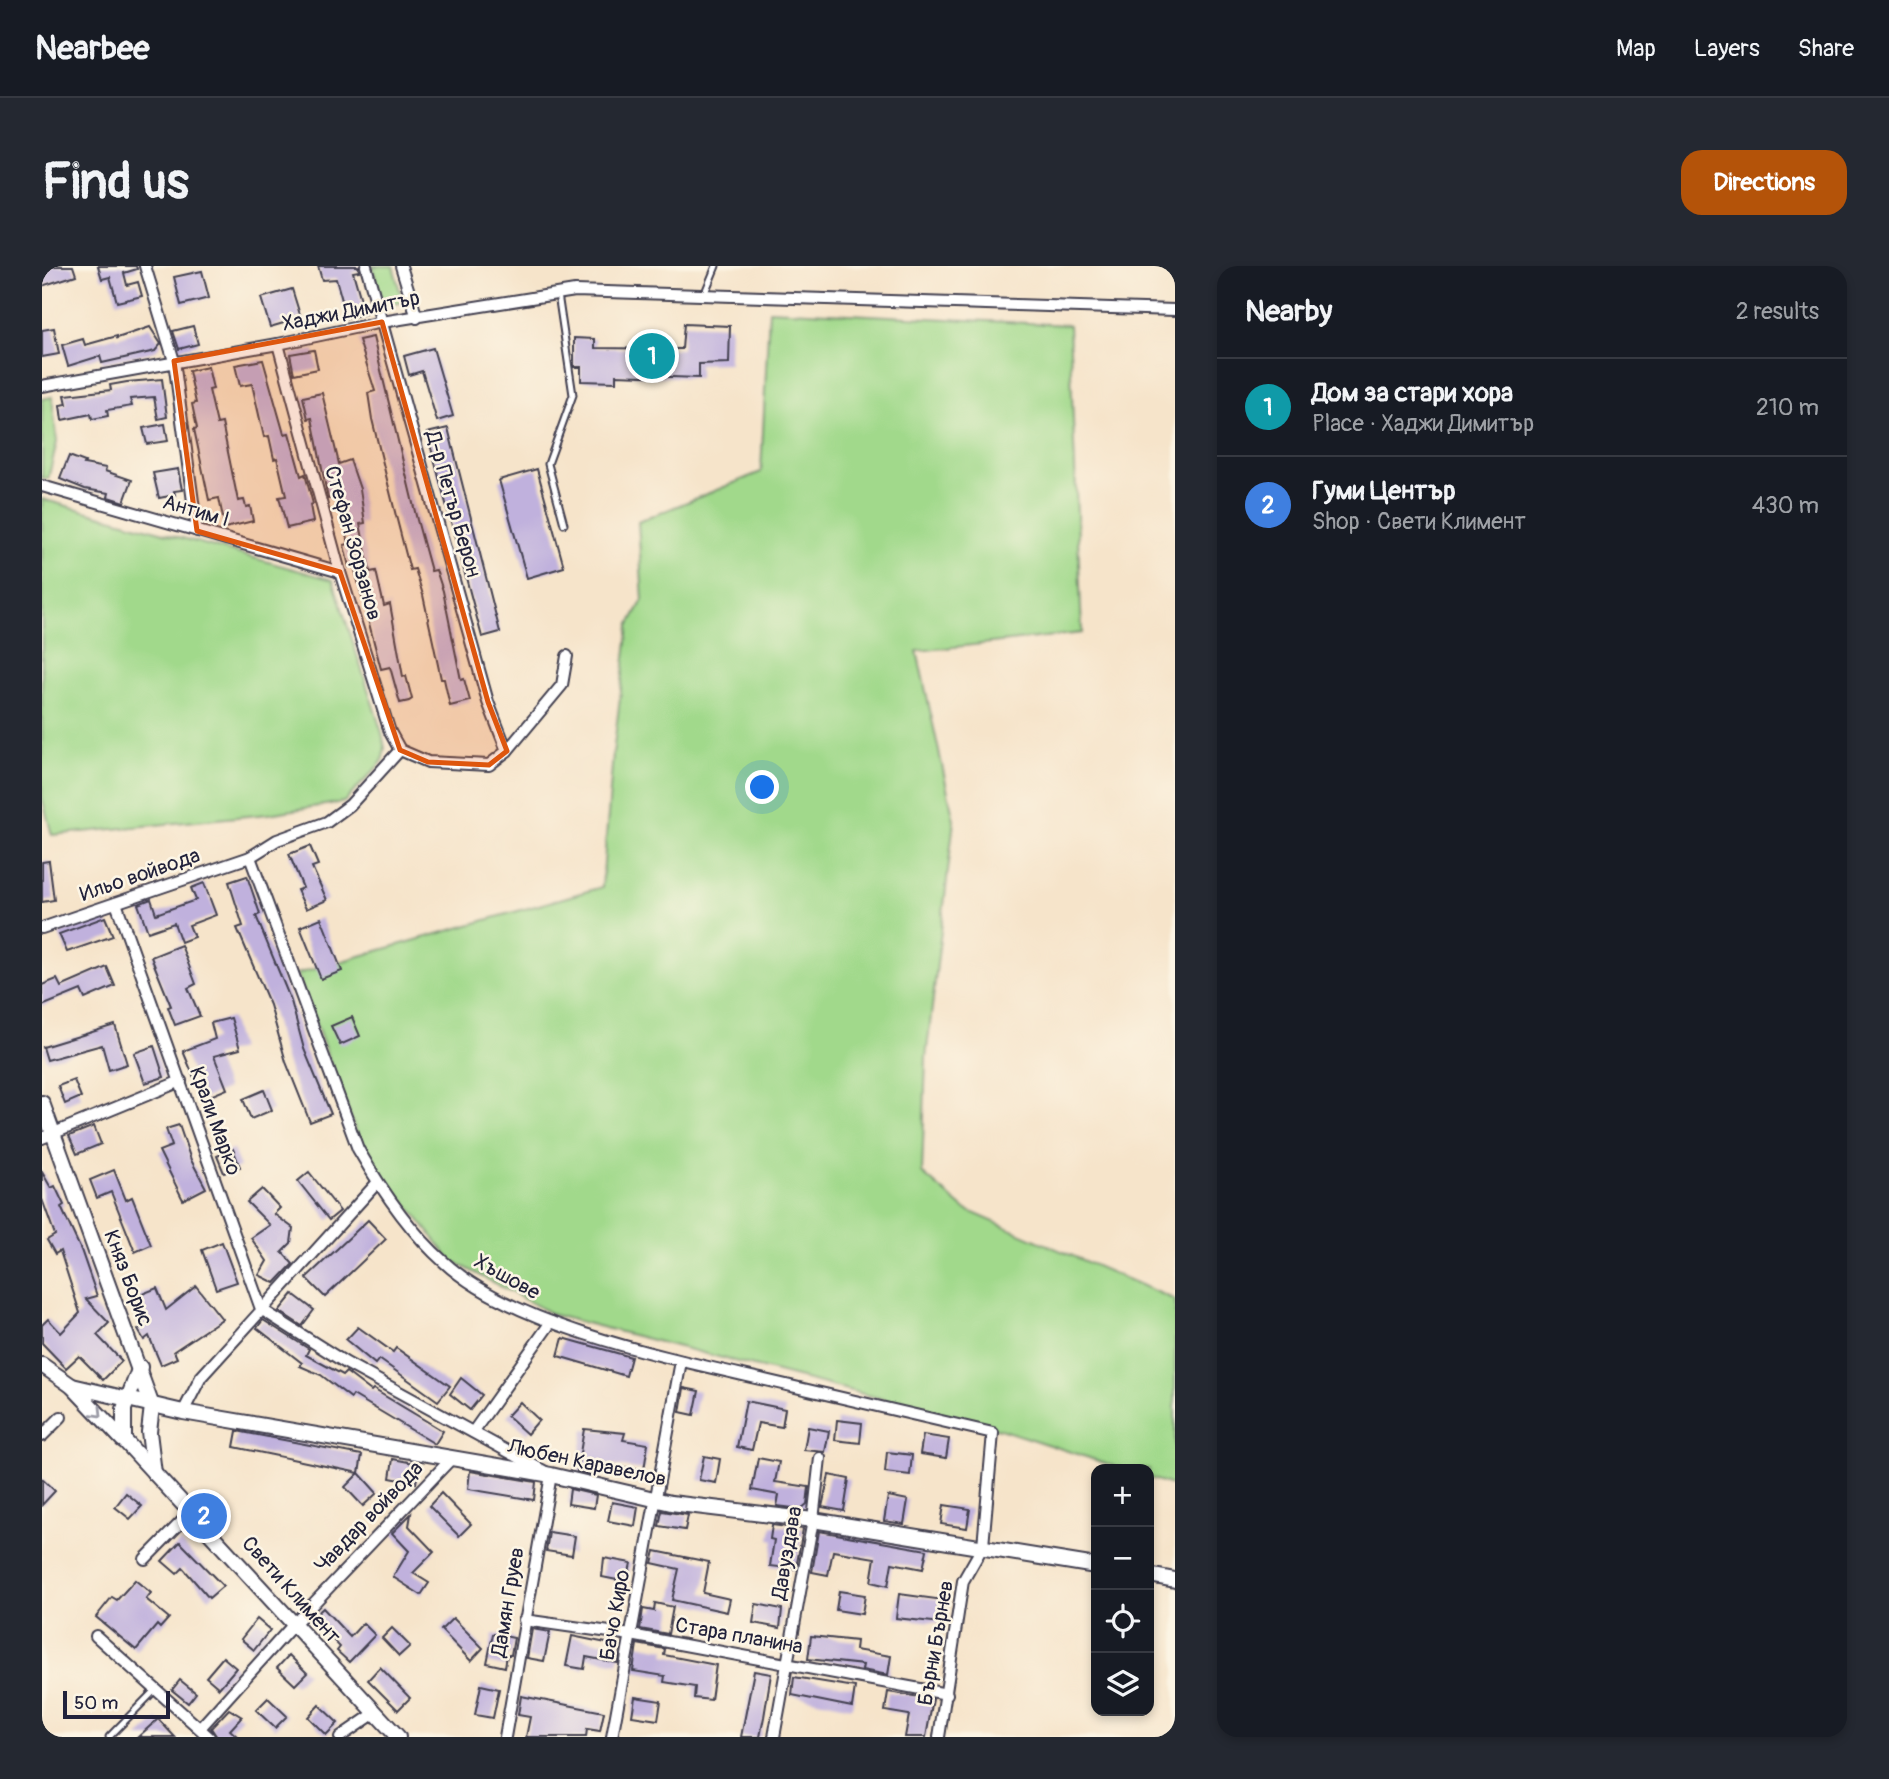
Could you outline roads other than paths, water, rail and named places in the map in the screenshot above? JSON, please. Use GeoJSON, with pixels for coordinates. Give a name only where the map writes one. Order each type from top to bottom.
{"type":"FeatureCollection","features":[{"type":"Feature","properties":{"kind":"street"},"geometry":{"type":"LineString","coordinates":[[145,266],[174,361],[197,531]]}},
{"type":"Feature","properties":{"kind":"street","name":"Д-р Петър Берон"},"geometry":{"type":"LineString","coordinates":[[366,266],[488,702],[507,751]]}},
{"type":"Feature","properties":{"kind":"street"},"geometry":{"type":"LineString","coordinates":[[401,266],[417,318]]}},
{"type":"Feature","properties":{"kind":"street","name":"Хаджи Димитър"},"geometry":{"type":"LineString","coordinates":[[42,386],[382,323],[575,291],[1175,310]]}},
{"type":"Feature","properties":{"kind":"street","name":"Стефан Зорзанов"},"geometry":{"type":"LineString","coordinates":[[278,344],[340,572],[390,732],[400,750]]}},
{"type":"Feature","properties":{"kind":"street","name":"Антим I"},"geometry":{"type":"LineString","coordinates":[[42,486],[340,572]]}},
{"type":"Feature","properties":{"kind":"street"},"geometry":{"type":"LineString","coordinates":[[400,750],[428,762],[489,765],[507,751],[562,685],[567,656]]}},
{"type":"Feature","properties":{"kind":"street","name":"Ильо войвода"},"geometry":{"type":"LineString","coordinates":[[42,928],[250,857],[277,840],[327,822],[350,805],[400,750]]}},
{"type":"Feature","properties":{"kind":"street","name":"Хъшове"},"geometry":{"type":"LineString","coordinates":[[250,857],[358,1149],[377,1183],[445,1264],[492,1295],[551,1322],[681,1361],[993,1433]]}},
{"type":"Feature","properties":{"kind":"street","name":"Крали Марко"},"geometry":{"type":"LineString","coordinates":[[116,903],[261,1309]]}},
{"type":"Feature","properties":{"kind":"street"},"geometry":{"type":"LineString","coordinates":[[47,1136],[181,1081]]}},
{"type":"Feature","properties":{"kind":"street","name":"Княз Борис"},"geometry":{"type":"LineString","coordinates":[[42,1103],[47,1136],[152,1406],[149,1432],[154,1473]]}},
{"type":"Feature","properties":{"kind":"street"},"geometry":{"type":"LineString","coordinates":[[183,1412],[201,1377],[377,1183]]}},
{"type":"Feature","properties":{"kind":"street"},"geometry":{"type":"LineString","coordinates":[[261,1309],[346,1363],[551,1475]]}},
{"type":"Feature","properties":{"kind":"street"},"geometry":{"type":"LineString","coordinates":[[473,1432],[551,1322]]}},
{"type":"Feature","properties":{"kind":"street","name":"Бачо Киро"},"geometry":{"type":"LineString","coordinates":[[612,1737],[681,1361]]}},
{"type":"Feature","properties":{"kind":"street"},"geometry":{"type":"LineString","coordinates":[[42,1365],[72,1387]]}},
{"type":"Feature","properties":{"kind":"street"},"geometry":{"type":"LineString","coordinates":[[124,1440],[122,1418],[139,1367]]}},
{"type":"Feature","properties":{"kind":"street","name":"Любен Каравелов"},"geometry":{"type":"LineString","coordinates":[[72,1387],[183,1412],[551,1475],[654,1499],[813,1520],[1091,1565]]}},
{"type":"Feature","properties":{"kind":"street","name":"Свети Климент"},"geometry":{"type":"LineString","coordinates":[[72,1387],[191,1512],[397,1737]]}},
{"type":"Feature","properties":{"kind":"street"},"geometry":{"type":"LineString","coordinates":[[42,1436],[61,1417]]}},
{"type":"Feature","properties":{"kind":"street","name":"Бърни Бърнев"},"geometry":{"type":"LineString","coordinates":[[939,1737],[963,1581],[983,1546],[993,1433]]}},
{"type":"Feature","properties":{"kind":"street","name":"Чавдар войвода"},"geometry":{"type":"LineString","coordinates":[[201,1727],[293,1625],[453,1458]]}},
{"type":"Feature","properties":{"kind":"street","name":"Давуздава"},"geometry":{"type":"LineString","coordinates":[[774,1737],[813,1520],[820,1458]]}},
{"type":"Feature","properties":{"kind":"street","name":"Дамян Груев"},"geometry":{"type":"LineString","coordinates":[[505,1737],[551,1475]]}},
{"type":"Feature","properties":{"kind":"street"},"geometry":{"type":"LineString","coordinates":[[145,1559],[191,1512]]}},
{"type":"Feature","properties":{"kind":"street"},"geometry":{"type":"LineString","coordinates":[[1154,1576],[1175,1580]]}},
{"type":"Feature","properties":{"kind":"street","name":"Стара планина"},"geometry":{"type":"LineString","coordinates":[[524,1620],[631,1636],[947,1694]]}},
{"type":"Feature","properties":{"kind":"street"},"geometry":{"type":"LineString","coordinates":[[96,1636],[201,1727],[209,1737]]}},
{"type":"Feature","properties":{"kind":"street"},"geometry":{"type":"LineString","coordinates":[[340,1737],[375,1713]]}},
{"type":"Feature","properties":{"kind":"lane"},"geometry":{"type":"LineString","coordinates":[[704,295],[716,266]]}},
{"type":"Feature","properties":{"kind":"lane"},"geometry":{"type":"LineString","coordinates":[[558,294],[573,395],[548,464],[564,524]]}},
{"type":"Feature","properties":{"kind":"lane"},"geometry":{"type":"LineString","coordinates":[[109,1737],[156,1689]]}},
{"type":"Feature","properties":{"kind":"place","name":"Дом за стари хора"},"geometry":{"type":"Point","coordinates":[652,356]}},
{"type":"Feature","properties":{"kind":"place","name":"Гуми Център"},"geometry":{"type":"Point","coordinates":[204,1516]}}]}
